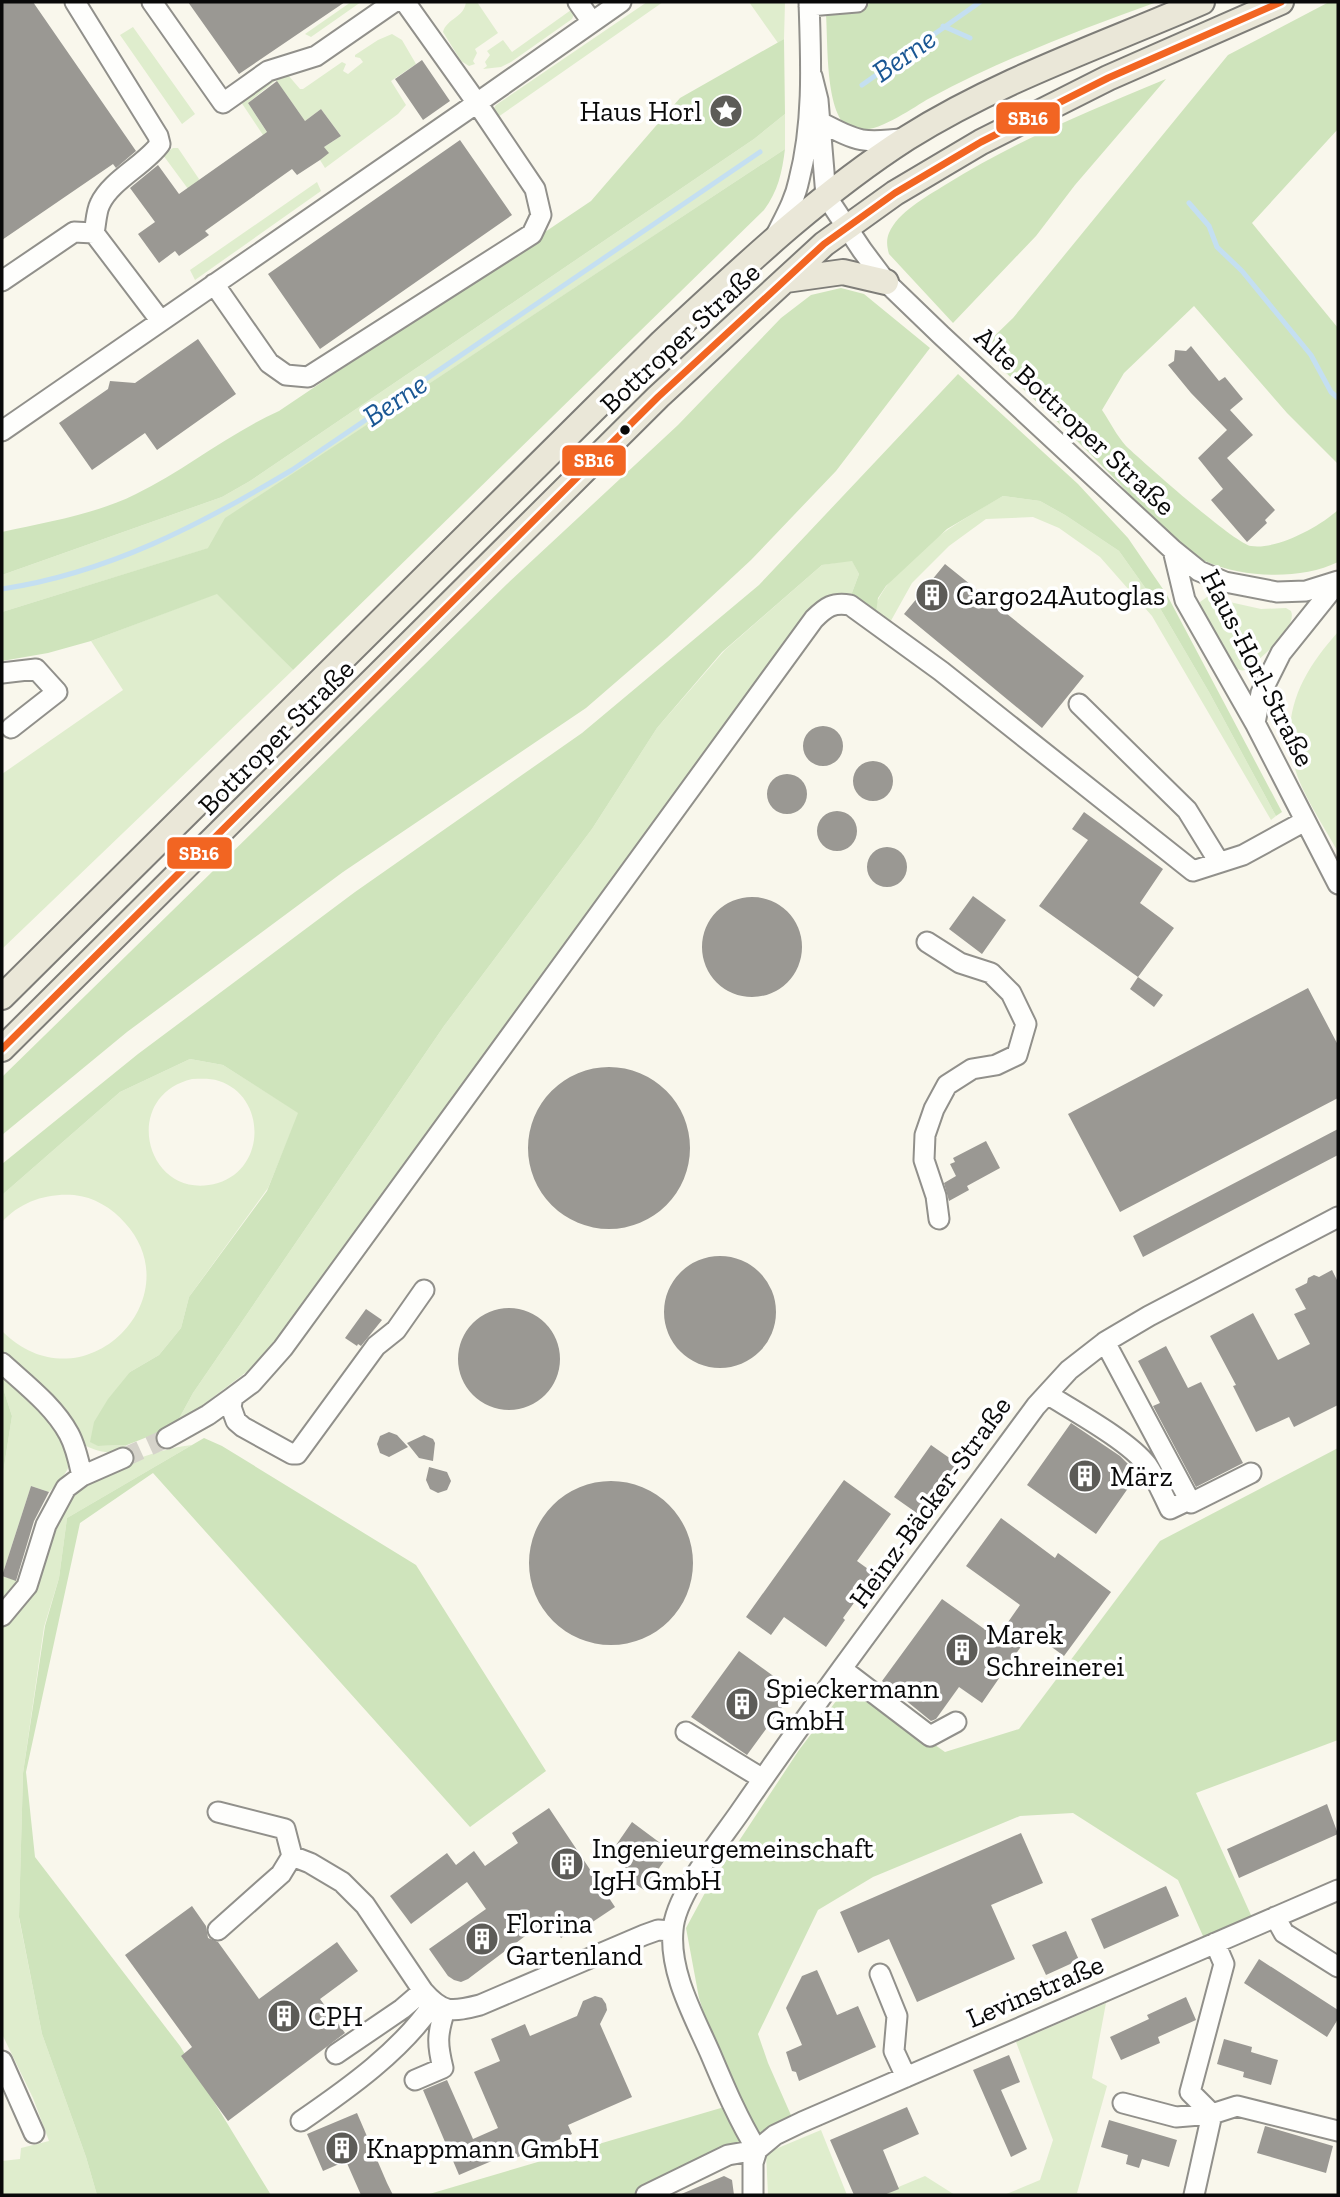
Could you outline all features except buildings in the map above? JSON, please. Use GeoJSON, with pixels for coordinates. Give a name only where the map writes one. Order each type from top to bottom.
{"type":"FeatureCollection","features":[{"type":"Feature","properties":{"kind":"main road","name":"Bottroper Straße"},"geometry":{"type":"LineString","coordinates":[[2,997],[662,342],[774,239],[826,196],[908,138],[987,93],[1202,2]]}},
{"type":"Feature","properties":{"kind":"main road","name":"Bottroper Straße"},"geometry":{"type":"LineString","coordinates":[[2,1049],[657,397],[824,244],[933,169],[1040,110],[1281,2]]}},
{"type":"Feature","properties":{"kind":"main road"},"geometry":{"type":"LineString","coordinates":[[785,280],[842,272],[886,282]]}},
{"type":"Feature","properties":{"kind":"street"},"geometry":{"type":"LineString","coordinates":[[75,2],[158,136],[160,144],[152,155],[124,176],[100,204],[94,233],[160,320]]}},
{"type":"Feature","properties":{"kind":"street"},"geometry":{"type":"LineString","coordinates":[[152,2],[223,103],[268,71],[316,56],[394,2]]}},
{"type":"Feature","properties":{"kind":"street"},"geometry":{"type":"LineString","coordinates":[[214,284],[269,363],[286,375],[308,377],[532,234],[541,215],[536,189],[405,2]]}},
{"type":"Feature","properties":{"kind":"street"},"geometry":{"type":"LineString","coordinates":[[578,2],[592,22]]}},
{"type":"Feature","properties":{"kind":"street"},"geometry":{"type":"LineString","coordinates":[[2,431],[621,2]]}},
{"type":"Feature","properties":{"kind":"street"},"geometry":{"type":"LineString","coordinates":[[826,196],[820,122],[812,76],[809,4],[857,2]]}},
{"type":"Feature","properties":{"kind":"street"},"geometry":{"type":"LineString","coordinates":[[774,239],[792,204],[799,182],[812,76]]}},
{"type":"Feature","properties":{"kind":"street"},"geometry":{"type":"LineString","coordinates":[[820,122],[854,139],[872,142],[908,138]]}},
{"type":"Feature","properties":{"kind":"street","name":"Alte Bottroper Straße"},"geometry":{"type":"LineString","coordinates":[[826,196],[886,282],[1173,550],[1199,571],[1225,582],[1277,592],[1306,591],[1338,581]]}},
{"type":"Feature","properties":{"kind":"street"},"geometry":{"type":"LineString","coordinates":[[2,281],[74,232],[94,233]]}},
{"type":"Feature","properties":{"kind":"street","name":"Haus-Horl-Straße"},"geometry":{"type":"LineString","coordinates":[[1173,550],[1185,600],[1255,723],[1338,884]]}},
{"type":"Feature","properties":{"kind":"street","name":"Alte Bottroper Straße"},"geometry":{"type":"LineString","coordinates":[[1255,723],[1261,694],[1281,653],[1338,581]]}},
{"type":"Feature","properties":{"kind":"street"},"geometry":{"type":"LineString","coordinates":[[167,1438],[208,1415],[252,1383],[283,1349],[814,619],[825,608],[837,603],[850,606],[941,671],[1192,871],[1243,855],[1306,821]]}},
{"type":"Feature","properties":{"kind":"street"},"geometry":{"type":"LineString","coordinates":[[2,673],[36,669],[57,692],[11,729]]}},
{"type":"Feature","properties":{"kind":"street"},"geometry":{"type":"LineString","coordinates":[[1079,704],[1187,810],[1219,862]]}},
{"type":"Feature","properties":{"kind":"street"},"geometry":{"type":"LineString","coordinates":[[926,942],[960,963],[991,973],[1011,993],[1026,1024],[1017,1055],[996,1065],[972,1069],[947,1085],[934,1110],[925,1135],[925,1160],[936,1196],[939,1219]]}},
{"type":"Feature","properties":{"kind":"street","name":"Heinz-Bäcker-Straße"},"geometry":{"type":"LineString","coordinates":[[757,2150],[738,2119],[674,1962],[672,1931],[677,1910],[691,1884],[842,1669],[1047,1394],[1085,1356],[1105,1342],[1149,1316],[1338,1217]]}},
{"type":"Feature","properties":{"kind":"street"},"geometry":{"type":"LineString","coordinates":[[233,1397],[231,1407],[236,1421],[271,1443],[297,1454],[376,1346],[396,1330],[424,1290]]}},
{"type":"Feature","properties":{"kind":"street"},"geometry":{"type":"LineString","coordinates":[[1105,1342],[1191,1503],[1251,1473]]}},
{"type":"Feature","properties":{"kind":"street"},"geometry":{"type":"LineString","coordinates":[[2,1363],[31,1389],[65,1426],[75,1447],[82,1476]]}},
{"type":"Feature","properties":{"kind":"street"},"geometry":{"type":"LineString","coordinates":[[1047,1394],[1105,1431],[1146,1464],[1170,1509],[1189,1500]]}},
{"type":"Feature","properties":{"kind":"street"},"geometry":{"type":"LineString","coordinates":[[2,1616],[15,1604],[27,1586],[55,1505],[66,1488],[82,1476],[123,1458]]}},
{"type":"Feature","properties":{"kind":"street"},"geometry":{"type":"LineString","coordinates":[[842,1669],[930,1736],[956,1722]]}},
{"type":"Feature","properties":{"kind":"street"},"geometry":{"type":"LineString","coordinates":[[686,1732],[763,1779]]}},
{"type":"Feature","properties":{"kind":"street"},"geometry":{"type":"LineString","coordinates":[[218,1812],[285,1829],[292,1856],[281,1874],[218,1930]]}},
{"type":"Feature","properties":{"kind":"street"},"geometry":{"type":"LineString","coordinates":[[292,1856],[342,1882],[365,1905],[400,1958],[434,2002],[439,2029],[437,2043],[443,2068],[415,2080]]}},
{"type":"Feature","properties":{"kind":"street","name":"Levinstraße"},"geometry":{"type":"LineString","coordinates":[[757,2150],[775,2135],[1338,1890]]}},
{"type":"Feature","properties":{"kind":"street"},"geometry":{"type":"LineString","coordinates":[[1275,1917],[1284,1933],[1338,1967]]}},
{"type":"Feature","properties":{"kind":"street"},"geometry":{"type":"LineString","coordinates":[[336,2054],[402,2009],[434,2002],[460,2010],[480,2005],[644,1935],[658,1930],[672,1931]]}},
{"type":"Feature","properties":{"kind":"street"},"geometry":{"type":"LineString","coordinates":[[1212,2114],[1190,2092],[1224,1964],[1215,1943]]}},
{"type":"Feature","properties":{"kind":"street"},"geometry":{"type":"LineString","coordinates":[[880,1974],[897,2016],[894,2051],[906,2077]]}},
{"type":"Feature","properties":{"kind":"street"},"geometry":{"type":"LineString","coordinates":[[302,2121],[363,2075],[419,2024],[434,2002]]}},
{"type":"Feature","properties":{"kind":"street"},"geometry":{"type":"LineString","coordinates":[[2,2061],[34,2133]]}},
{"type":"Feature","properties":{"kind":"street"},"geometry":{"type":"LineString","coordinates":[[1123,2104],[1176,2117],[1212,2114],[1237,2106],[1338,2131]]}},
{"type":"Feature","properties":{"kind":"street"},"geometry":{"type":"LineString","coordinates":[[1194,2195],[1212,2114]]}},
{"type":"Feature","properties":{"kind":"street"},"geometry":{"type":"LineString","coordinates":[[646,2195],[728,2155],[757,2150],[753,2163],[753,2195]]}},
{"type":"Feature","properties":{"kind":"green space"},"geometry":{"type":"Polygon","coordinates":[[[351,2],[361,2],[311,37],[305,34],[351,2]]]}},
{"type":"Feature","properties":{"kind":"green space"},"geometry":{"type":"Polygon","coordinates":[[[466,2],[477,2],[498,33],[475,49],[475,64],[469,66],[461,61],[443,32],[462,11],[466,2]]]}},
{"type":"Feature","properties":{"kind":"green space"},"geometry":{"type":"Polygon","coordinates":[[[566,2],[572,2],[576,10],[572,19],[511,62],[501,67],[483,69],[487,66],[485,62],[490,55],[487,51],[503,40],[512,52],[571,10],[566,2]]]}},
{"type":"Feature","properties":{"kind":"green space"},"geometry":{"type":"Polygon","coordinates":[[[647,2],[663,2],[498,117],[494,108],[496,105],[647,2]]]}},
{"type":"Feature","properties":{"kind":"green space"},"geometry":{"type":"Polygon","coordinates":[[[749,2],[785,2],[784,39],[778,43],[749,2]]]}},
{"type":"Feature","properties":{"kind":"green space"},"geometry":{"type":"Polygon","coordinates":[[[871,2],[1157,2],[1013,58],[930,98],[890,122],[867,130],[857,130],[848,127],[835,107],[829,75],[826,15],[858,13],[871,2]]]}},
{"type":"Feature","properties":{"kind":"green space"},"geometry":{"type":"Polygon","coordinates":[[[1329,2],[1338,2],[1338,129],[1252,223],[1338,328],[1338,464],[1287,413],[1194,306],[1124,373],[1102,410],[1123,442],[1136,455],[1209,518],[1251,546],[1285,541],[1320,523],[1338,510],[1338,562],[1307,572],[1255,574],[1222,567],[1195,556],[1157,523],[981,349],[1013,318],[1228,55],[1329,2]]]}},
{"type":"Feature","properties":{"kind":"green space"},"geometry":{"type":"Polygon","coordinates":[[[133,27],[195,114],[182,124],[120,35],[133,27]]]}},
{"type":"Feature","properties":{"kind":"green space"},"geometry":{"type":"Polygon","coordinates":[[[392,34],[402,40],[416,64],[391,81],[406,105],[398,114],[325,168],[320,160],[328,153],[324,147],[341,136],[321,109],[305,121],[276,80],[248,103],[272,140],[269,144],[241,102],[277,75],[288,75],[303,89],[342,62],[346,64],[343,71],[348,74],[363,62],[355,55],[392,34]]]}},
{"type":"Feature","properties":{"kind":"green space"},"geometry":{"type":"Polygon","coordinates":[[[784,39],[785,114],[754,139],[250,481],[222,497],[2,575],[2,532],[70,517],[120,501],[279,411],[591,201],[680,98],[784,39]]]}},
{"type":"Feature","properties":{"kind":"green space"},"geometry":{"type":"Polygon","coordinates":[[[1166,79],[1075,185],[1036,236],[953,323],[889,254],[887,238],[893,225],[913,206],[930,195],[1026,140],[1166,79]]]}},
{"type":"Feature","properties":{"kind":"green space"},"geometry":{"type":"Polygon","coordinates":[[[785,114],[785,149],[226,518],[209,548],[2,612],[2,575],[222,497],[250,481],[754,139],[785,114]]]}},
{"type":"Feature","properties":{"kind":"green space"},"geometry":{"type":"Polygon","coordinates":[[[173,148],[178,148],[199,179],[194,197],[163,155],[173,148]]]}},
{"type":"Feature","properties":{"kind":"green space"},"geometry":{"type":"Polygon","coordinates":[[[785,149],[779,181],[764,210],[293,670],[217,594],[91,641],[48,653],[2,661],[2,612],[208,548],[225,518],[785,149]]]}},
{"type":"Feature","properties":{"kind":"green space"},"geometry":{"type":"Polygon","coordinates":[[[317,182],[321,191],[195,280],[190,270],[317,182]]]}},
{"type":"Feature","properties":{"kind":"green space"},"geometry":{"type":"Polygon","coordinates":[[[841,288],[864,294],[930,348],[836,471],[751,560],[586,708],[343,872],[127,1032],[2,1135],[2,1077],[507,584],[678,425],[781,318],[811,295],[841,288]]]}},
{"type":"Feature","properties":{"kind":"green space"},"geometry":{"type":"Polygon","coordinates":[[[958,374],[1078,484],[1128,538],[1167,595],[1282,812],[1276,816],[1161,610],[1119,551],[1040,501],[1003,496],[947,529],[886,586],[878,598],[876,612],[850,598],[859,574],[852,561],[822,565],[722,652],[657,728],[592,829],[444,1026],[193,1393],[175,1426],[127,1445],[98,1446],[90,1442],[94,1422],[108,1399],[130,1372],[159,1355],[181,1328],[189,1297],[267,1191],[298,1113],[223,1065],[190,1059],[120,1092],[2,1195],[2,1164],[138,1054],[355,892],[582,733],[759,585],[958,374]]]}},
{"type":"Feature","properties":{"kind":"green space"},"geometry":{"type":"Polygon","coordinates":[[[1003,496],[1040,501],[1119,551],[1161,610],[1276,816],[1271,820],[1152,616],[1100,557],[1059,528],[1033,517],[986,519],[949,546],[912,583],[888,626],[872,613],[881,594],[910,560],[946,531],[1003,496]]]}},
{"type":"Feature","properties":{"kind":"green space"},"geometry":{"type":"Polygon","coordinates":[[[852,560],[859,574],[850,598],[830,595],[822,598],[273,1352],[175,1426],[193,1393],[444,1026],[592,829],[657,728],[725,650],[822,565],[852,560]]]}},
{"type":"Feature","properties":{"kind":"green space"},"geometry":{"type":"Polygon","coordinates":[[[218,593],[293,670],[2,949],[2,774],[123,690],[91,641],[218,593]]]}},
{"type":"Feature","properties":{"kind":"green space"},"geometry":{"type":"Polygon","coordinates":[[[1207,597],[1261,609],[1286,608],[1291,611],[1292,618],[1284,633],[1270,649],[1250,668],[1241,670],[1232,665],[1201,609],[1200,602],[1207,597]]]}},
{"type":"Feature","properties":{"kind":"green space"},"geometry":{"type":"Polygon","coordinates":[[[1338,632],[1338,852],[1297,776],[1290,745],[1290,727],[1298,692],[1305,677],[1338,632]]]}},
{"type":"Feature","properties":{"kind":"green space"},"geometry":{"type":"Polygon","coordinates":[[[190,1059],[223,1065],[299,1113],[268,1188],[189,1297],[181,1328],[159,1355],[130,1372],[98,1446],[127,1445],[117,1451],[105,1452],[83,1444],[2,1358],[2,1331],[33,1352],[65,1359],[94,1352],[119,1336],[137,1312],[146,1283],[143,1253],[125,1223],[95,1201],[74,1195],[44,1197],[25,1204],[2,1222],[2,1195],[120,1092],[190,1059]],[[192,1079],[169,1089],[155,1106],[149,1125],[151,1146],[159,1164],[174,1178],[193,1185],[218,1183],[234,1175],[245,1163],[255,1132],[252,1116],[246,1101],[234,1089],[216,1080],[192,1079]]]}},
{"type":"Feature","properties":{"kind":"green space"},"geometry":{"type":"Polygon","coordinates":[[[2,1368],[32,1396],[62,1432],[68,1443],[71,1460],[61,1480],[49,1492],[31,1486],[2,1576],[2,1480],[12,1416],[2,1385],[2,1368]]]}},
{"type":"Feature","properties":{"kind":"green space"},"geometry":{"type":"Polygon","coordinates":[[[2,1385],[12,1416],[2,1480],[2,1385]]]}},
{"type":"Feature","properties":{"kind":"green space"},"geometry":{"type":"Polygon","coordinates":[[[204,1438],[222,1446],[416,1565],[546,1771],[470,1827],[153,1473],[80,1523],[26,1772],[35,1857],[180,2046],[271,2195],[97,2195],[42,2034],[19,1917],[23,1773],[45,1626],[59,1578],[67,1518],[204,1438]]]}},
{"type":"Feature","properties":{"kind":"green space"},"geometry":{"type":"Polygon","coordinates":[[[192,1445],[67,1518],[59,1578],[44,1627],[23,1773],[19,1918],[42,2034],[97,2195],[2,2195],[2,2161],[20,2159],[21,2148],[49,2141],[33,2098],[2,2034],[2,1625],[68,1496],[95,1478],[127,1463],[161,1451],[192,1445]]]}},
{"type":"Feature","properties":{"kind":"green space"},"geometry":{"type":"Polygon","coordinates":[[[1338,1448],[1338,1740],[1196,1793],[1255,1924],[1207,1945],[1178,1880],[1073,1813],[1020,1816],[873,1877],[818,1910],[758,2034],[794,2122],[756,2144],[726,2080],[699,1998],[686,1928],[706,1891],[799,1750],[849,1684],[945,1752],[1019,1729],[1160,1541],[1338,1448]]]}},
{"type":"Feature","properties":{"kind":"green space"},"geometry":{"type":"Polygon","coordinates":[[[2,1576],[21,1582],[2,1609],[2,1576]]]}},
{"type":"Feature","properties":{"kind":"green space"},"geometry":{"type":"Polygon","coordinates":[[[1106,2003],[1092,2078],[1107,2086],[1077,2193],[1087,2195],[1004,2195],[1040,2180],[1053,2140],[1016,2042],[1106,2003]]]}},
{"type":"Feature","properties":{"kind":"green space"},"geometry":{"type":"Polygon","coordinates":[[[731,2105],[754,2147],[652,2195],[426,2195],[731,2105]]]}},
{"type":"Feature","properties":{"kind":"green space"},"geometry":{"type":"Polygon","coordinates":[[[821,2130],[847,2195],[768,2195],[766,2153],[821,2130]]]}},
{"type":"Feature","properties":{"kind":"green space"},"geometry":{"type":"Polygon","coordinates":[[[925,2176],[955,2195],[879,2195],[925,2176]]]}},
{"type":"Feature","properties":{"kind":"waterway","name":"Berne"},"geometry":{"type":"LineString","coordinates":[[862,85],[980,2]]}},
{"type":"Feature","properties":{"kind":"waterway"},"geometry":{"type":"LineString","coordinates":[[943,26],[970,38]]}},
{"type":"Feature","properties":{"kind":"waterway","name":"Berne"},"geometry":{"type":"LineString","coordinates":[[2,589],[41,582],[116,559],[223,510],[292,470],[760,152]]}},
{"type":"Feature","properties":{"kind":"waterway"},"geometry":{"type":"LineString","coordinates":[[1189,203],[1209,226],[1217,247],[1242,271],[1311,355],[1331,392],[1338,398]]}},
{"type":"Feature","properties":{"kind":"tunnel"},"geometry":{"type":"LineString","coordinates":[[123,1458],[167,1438]]}},
{"type":"Feature","properties":{"kind":"transit line","name":"SB16"},"geometry":{"type":"LineString","coordinates":[[2,1049],[658,397],[824,244],[895,193],[981,142],[1108,78],[1281,2]]}},
{"type":"Feature","properties":{"kind":"place","name":"Haus Horl"},"geometry":{"type":"Point","coordinates":[726,111]}},
{"type":"Feature","properties":{"kind":"place","name":"Cargo24Autoglas"},"geometry":{"type":"Point","coordinates":[932,595]}},
{"type":"Feature","properties":{"kind":"place","name":"März"},"geometry":{"type":"Point","coordinates":[1085,1476]}},
{"type":"Feature","properties":{"kind":"place","name":"Marek Schreinerei"},"geometry":{"type":"Point","coordinates":[962,1650]}},
{"type":"Feature","properties":{"kind":"place","name":"Spieckermann GmbH"},"geometry":{"type":"Point","coordinates":[742,1704]}},
{"type":"Feature","properties":{"kind":"place","name":"Ingenieurgemeinschaft IgH GmbH"},"geometry":{"type":"Point","coordinates":[567,1864]}},
{"type":"Feature","properties":{"kind":"place","name":"Florina Gartenland"},"geometry":{"type":"Point","coordinates":[482,1939]}},
{"type":"Feature","properties":{"kind":"place","name":"CPH"},"geometry":{"type":"Point","coordinates":[284,2016]}},
{"type":"Feature","properties":{"kind":"place","name":"Knappmann GmbH"},"geometry":{"type":"Point","coordinates":[342,2148]}}]}
